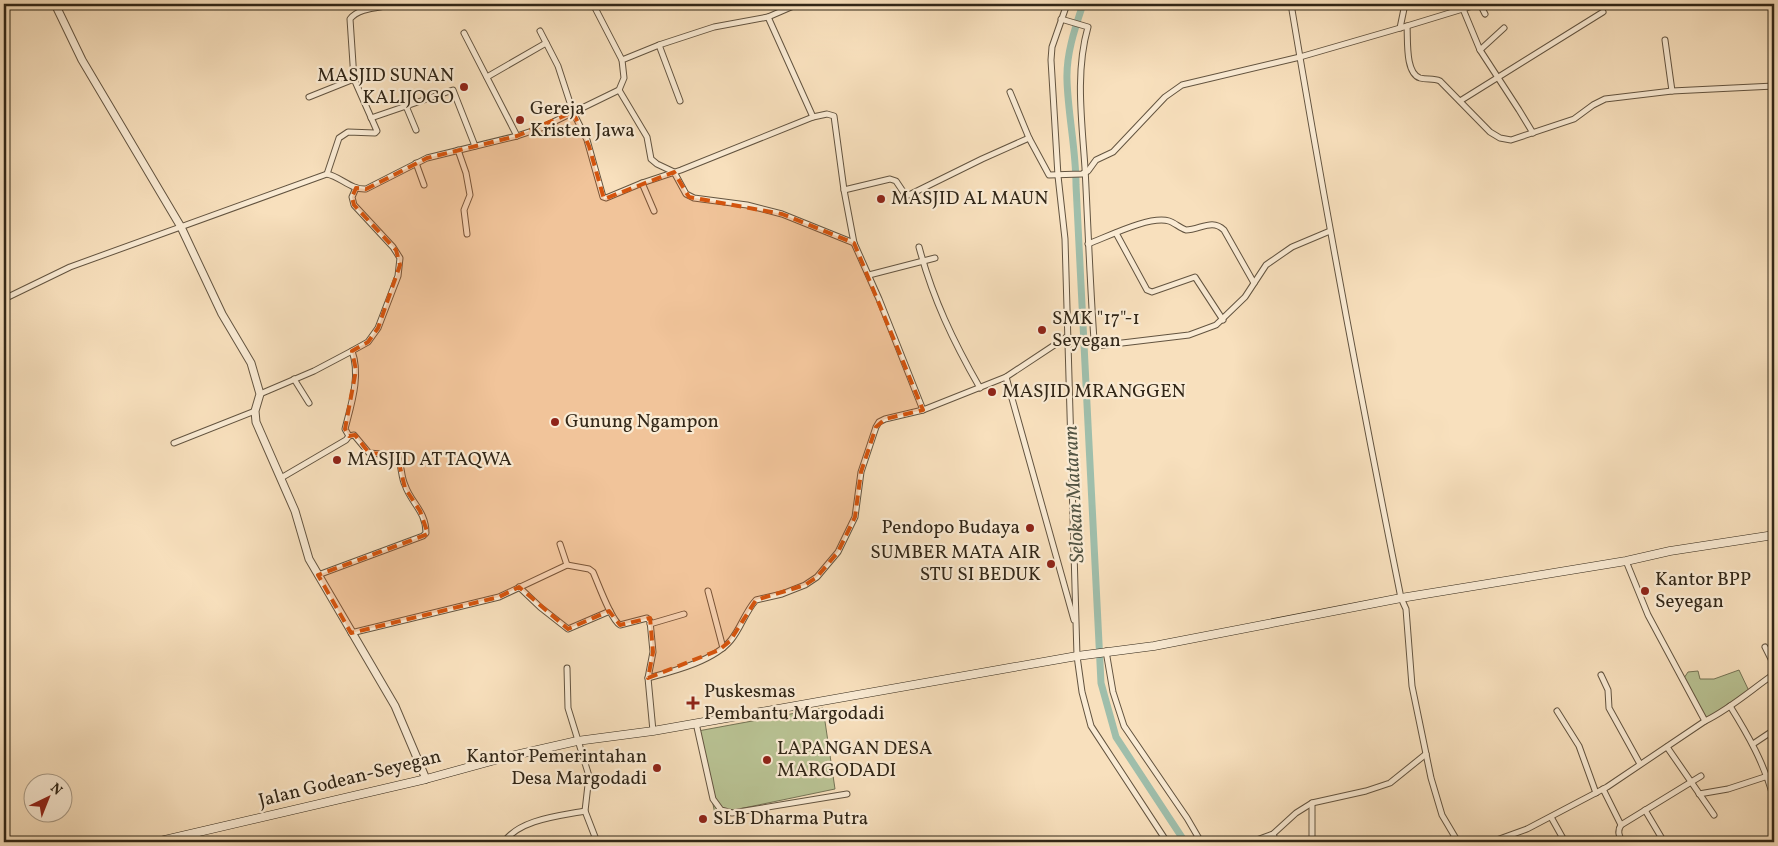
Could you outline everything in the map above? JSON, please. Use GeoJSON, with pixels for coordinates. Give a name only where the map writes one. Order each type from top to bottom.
{"type":"FeatureCollection","features":[{"type":"Feature","properties":{"kind":"main road","name":"Jalan Godean-Seyegan"},"geometry":{"type":"LineString","coordinates":[[156,842],[426,779],[506,757],[577,741],[652,731],[1104,651],[1154,646],[1401,598],[1626,561],[1670,551],[1774,535]]}},
{"type":"Feature","properties":{"kind":"street"},"geometry":{"type":"LineString","coordinates":[[55,4],[82,60],[181,227],[222,314],[251,364],[260,394],[254,411],[256,422],[300,524],[309,559],[395,706],[426,779]]}},
{"type":"Feature","properties":{"kind":"street"},"geometry":{"type":"LineString","coordinates":[[327,174],[339,138],[348,132],[374,133],[377,131],[354,79],[350,21],[352,17],[362,11],[395,4]]}},
{"type":"Feature","properties":{"kind":"street"},"geometry":{"type":"LineString","coordinates":[[4,299],[70,267],[327,174],[333,175],[356,188],[366,189],[427,158],[517,136],[541,128],[619,90],[624,78],[622,60],[593,4]]}},
{"type":"Feature","properties":{"kind":"street"},"geometry":{"type":"LineString","coordinates":[[622,60],[660,45],[714,28],[768,17],[798,4]]}},
{"type":"Feature","properties":{"kind":"street"},"geometry":{"type":"LineString","coordinates":[[1067,4],[1052,47],[1051,60],[1058,176],[1065,239],[1076,628],[1082,692],[1091,726],[1167,842]]}},
{"type":"Feature","properties":{"kind":"street"},"geometry":{"type":"LineString","coordinates":[[1291,4],[1330,231],[1372,454],[1401,598],[1406,609],[1412,686],[1437,802],[1442,815],[1458,842]]}},
{"type":"Feature","properties":{"kind":"street"},"geometry":{"type":"LineString","coordinates":[[1400,28],[1405,4]]}},
{"type":"Feature","properties":{"kind":"street"},"geometry":{"type":"LineString","coordinates":[[1010,92],[1048,173],[1058,176],[1084,174],[1096,160],[1111,154],[1117,149],[1165,96],[1182,85],[1300,57],[1480,4],[1485,14]]}},
{"type":"Feature","properties":{"kind":"street"},"geometry":{"type":"LineString","coordinates":[[1463,9],[1480,50],[1533,134]]}},
{"type":"Feature","properties":{"kind":"street"},"geometry":{"type":"LineString","coordinates":[[1460,101],[1603,12]]}},
{"type":"Feature","properties":{"kind":"street"},"geometry":{"type":"LineString","coordinates":[[768,17],[813,117]]}},
{"type":"Feature","properties":{"kind":"street"},"geometry":{"type":"LineString","coordinates":[[1061,19],[1088,27],[1082,61],[1082,108],[1088,244],[1094,340],[1096,346],[1190,335],[1216,325],[1245,297],[1262,269],[1283,252],[1330,231]]}},
{"type":"Feature","properties":{"kind":"street"},"geometry":{"type":"LineString","coordinates":[[1408,26],[1409,68],[1414,74],[1419,78],[1440,81],[1490,132],[1500,138],[1511,140],[1533,134],[1574,118],[1593,104],[1605,99],[1672,91],[1774,86]]}},
{"type":"Feature","properties":{"kind":"street"},"geometry":{"type":"LineString","coordinates":[[1480,50],[1504,28]]}},
{"type":"Feature","properties":{"kind":"street"},"geometry":{"type":"LineString","coordinates":[[540,31],[558,66],[573,112],[589,146],[603,197],[606,198],[813,117],[827,114],[834,116],[844,190],[854,243],[869,275],[923,410]]}},
{"type":"Feature","properties":{"kind":"street"},"geometry":{"type":"LineString","coordinates":[[464,32],[517,136]]}},
{"type":"Feature","properties":{"kind":"street"},"geometry":{"type":"LineString","coordinates":[[1665,40],[1672,91]]}},
{"type":"Feature","properties":{"kind":"street"},"geometry":{"type":"LineString","coordinates":[[487,77],[546,43]]}},
{"type":"Feature","properties":{"kind":"street"},"geometry":{"type":"LineString","coordinates":[[660,45],[680,101]]}},
{"type":"Feature","properties":{"kind":"street"},"geometry":{"type":"LineString","coordinates":[[309,97],[354,79]]}},
{"type":"Feature","properties":{"kind":"street"},"geometry":{"type":"LineString","coordinates":[[372,118],[453,90],[475,146]]}},
{"type":"Feature","properties":{"kind":"street"},"geometry":{"type":"LineString","coordinates":[[619,90],[647,137],[651,159],[674,172],[682,190],[689,197],[747,205],[782,214],[854,243]]}},
{"type":"Feature","properties":{"kind":"street"},"geometry":{"type":"LineString","coordinates":[[406,106],[416,130]]}},
{"type":"Feature","properties":{"kind":"street"},"geometry":{"type":"LineString","coordinates":[[844,190],[890,179],[896,181],[904,193],[909,195],[1030,138]]}},
{"type":"Feature","properties":{"kind":"street"},"geometry":{"type":"LineString","coordinates":[[458,150],[466,173],[470,195],[464,210],[467,234]]}},
{"type":"Feature","properties":{"kind":"street"},"geometry":{"type":"LineString","coordinates":[[416,163],[424,186]]}},
{"type":"Feature","properties":{"kind":"street"},"geometry":{"type":"LineString","coordinates":[[642,183],[654,212]]}},
{"type":"Feature","properties":{"kind":"street"},"geometry":{"type":"LineString","coordinates":[[260,394],[314,371],[352,351],[368,342],[378,328],[398,276],[400,258],[396,250],[354,205],[352,197],[356,188]]}},
{"type":"Feature","properties":{"kind":"street"},"geometry":{"type":"LineString","coordinates":[[1088,244],[1157,220],[1167,220],[1186,230],[1212,224],[1217,225],[1224,230],[1254,283]]}},
{"type":"Feature","properties":{"kind":"street"},"geometry":{"type":"LineString","coordinates":[[1116,233],[1147,290],[1152,292],[1195,277],[1223,320]]}},
{"type":"Feature","properties":{"kind":"street"},"geometry":{"type":"LineString","coordinates":[[919,247],[949,331],[980,388]]}},
{"type":"Feature","properties":{"kind":"street"},"geometry":{"type":"LineString","coordinates":[[869,275],[922,258],[935,258]]}},
{"type":"Feature","properties":{"kind":"street"},"geometry":{"type":"LineString","coordinates":[[648,678],[694,664],[724,648],[756,600],[782,594],[805,585],[817,577],[838,552],[855,517],[861,472],[879,422],[923,410],[1006,377],[1068,336]]}},
{"type":"Feature","properties":{"kind":"street"},"geometry":{"type":"LineString","coordinates":[[349,436],[345,429],[354,394],[356,370],[356,362],[352,351]]}},
{"type":"Feature","properties":{"kind":"street"},"geometry":{"type":"LineString","coordinates":[[1006,377],[1076,628]]}},
{"type":"Feature","properties":{"kind":"street"},"geometry":{"type":"LineString","coordinates":[[294,379],[309,403]]}},
{"type":"Feature","properties":{"kind":"street"},"geometry":{"type":"LineString","coordinates":[[174,443],[254,411]]}},
{"type":"Feature","properties":{"kind":"street"},"geometry":{"type":"LineString","coordinates":[[280,478],[346,440],[349,436],[356,436],[369,453],[393,455],[398,458],[405,488],[420,511],[424,521],[426,533],[423,536],[318,575]]}},
{"type":"Feature","properties":{"kind":"street"},"geometry":{"type":"LineString","coordinates":[[560,544],[567,565]]}},
{"type":"Feature","properties":{"kind":"street"},"geometry":{"type":"LineString","coordinates":[[1626,561],[1648,616],[1705,722]]}},
{"type":"Feature","properties":{"kind":"street"},"geometry":{"type":"LineString","coordinates":[[351,633],[499,597],[567,565],[589,569],[593,572],[615,621],[620,625],[647,618],[650,620],[652,652],[648,678],[652,731]]}},
{"type":"Feature","properties":{"kind":"street"},"geometry":{"type":"LineString","coordinates":[[519,587],[540,607],[568,628],[610,611]]}},
{"type":"Feature","properties":{"kind":"street"},"geometry":{"type":"LineString","coordinates":[[708,591],[724,648]]}},
{"type":"Feature","properties":{"kind":"street"},"geometry":{"type":"LineString","coordinates":[[650,624],[684,614]]}},
{"type":"Feature","properties":{"kind":"street"},"geometry":{"type":"LineString","coordinates":[[1764,647],[1774,665]]}},
{"type":"Feature","properties":{"kind":"street"},"geometry":{"type":"LineString","coordinates":[[1104,651],[1113,692],[1128,734],[1187,818],[1201,842]]}},
{"type":"Feature","properties":{"kind":"street"},"geometry":{"type":"LineString","coordinates":[[567,668],[568,708],[589,776],[585,811],[597,842]]}},
{"type":"Feature","properties":{"kind":"street"},"geometry":{"type":"LineString","coordinates":[[1490,842],[1527,829],[1604,789],[1730,706],[1774,674]]}},
{"type":"Feature","properties":{"kind":"street"},"geometry":{"type":"LineString","coordinates":[[1601,675],[1608,690],[1610,708],[1640,764]]}},
{"type":"Feature","properties":{"kind":"street"},"geometry":{"type":"LineString","coordinates":[[1730,706],[1753,744],[1767,775],[1773,796]]}},
{"type":"Feature","properties":{"kind":"street"},"geometry":{"type":"LineString","coordinates":[[1557,711],[1579,746],[1596,793]]}},
{"type":"Feature","properties":{"kind":"street"},"geometry":{"type":"LineString","coordinates":[[696,722],[713,799],[722,810],[732,813],[847,794]]}},
{"type":"Feature","properties":{"kind":"street"},"geometry":{"type":"LineString","coordinates":[[1753,744],[1774,730]]}},
{"type":"Feature","properties":{"kind":"street"},"geometry":{"type":"LineString","coordinates":[[1667,746],[1714,815]]}},
{"type":"Feature","properties":{"kind":"street"},"geometry":{"type":"LineString","coordinates":[[1251,842],[1273,834],[1296,812],[1312,803],[1366,791],[1390,783],[1426,754]]}},
{"type":"Feature","properties":{"kind":"street"},"geometry":{"type":"LineString","coordinates":[[1699,794],[1728,789],[1774,774]]}},
{"type":"Feature","properties":{"kind":"street"},"geometry":{"type":"LineString","coordinates":[[1622,842],[1618,834],[1618,829],[1621,825],[1702,776]]}},
{"type":"Feature","properties":{"kind":"street"},"geometry":{"type":"LineString","coordinates":[[1604,789],[1621,825]]}},
{"type":"Feature","properties":{"kind":"street"},"geometry":{"type":"LineString","coordinates":[[1312,803],[1312,842]]}},
{"type":"Feature","properties":{"kind":"street"},"geometry":{"type":"LineString","coordinates":[[1645,810],[1664,842]]}},
{"type":"Feature","properties":{"kind":"street"},"geometry":{"type":"LineString","coordinates":[[504,842],[509,836],[528,825],[585,811]]}},
{"type":"Feature","properties":{"kind":"street"},"geometry":{"type":"LineString","coordinates":[[1550,816],[1565,842]]}},
{"type":"Feature","properties":{"kind":"street"},"geometry":{"type":"LineString","coordinates":[[1273,834],[1276,842]]}},
{"type":"Feature","properties":{"kind":"highlighted area"},"geometry":{"type":"Polygon","coordinates":[[[573,112],[589,146],[604,199],[674,172],[689,197],[782,214],[854,243],[923,410],[885,419],[876,427],[861,472],[855,517],[838,552],[817,577],[805,585],[756,600],[730,641],[719,650],[648,678],[653,652],[650,618],[620,625],[609,611],[568,629],[519,587],[499,597],[351,633],[318,575],[428,534],[420,511],[405,488],[397,455],[369,453],[355,435],[349,436],[345,429],[356,370],[352,351],[368,342],[378,328],[400,265],[396,250],[354,205],[352,197],[356,188],[366,189],[427,158],[517,136],[573,112]]]}},
{"type":"Feature","properties":{"kind":"green space"},"geometry":{"type":"Polygon","coordinates":[[[1739,670],[1749,691],[1709,719],[1704,715],[1684,678],[1688,672],[1698,671],[1700,679],[1714,679],[1739,670]]]}},
{"type":"Feature","properties":{"kind":"green space","name":"LAPANGAN DESA MARGODADI"},"geometry":{"type":"Polygon","coordinates":[[[823,708],[835,789],[715,814],[698,731],[823,708]]]}},
{"type":"Feature","properties":{"kind":"waterway","name":"Selokan Mataram"},"geometry":{"type":"LineString","coordinates":[[1083,4],[1074,32],[1067,80],[1076,172],[1101,683],[1116,737],[1185,842]]}},
{"type":"Feature","properties":{"kind":"place","name":"MASJID SUNAN KALIJOGO"},"geometry":{"type":"Point","coordinates":[464,87]}},
{"type":"Feature","properties":{"kind":"place","name":"Gereja Kristen Jawa"},"geometry":{"type":"Point","coordinates":[520,120]}},
{"type":"Feature","properties":{"kind":"place","name":"MASJID AL MAUN"},"geometry":{"type":"Point","coordinates":[881,199]}},
{"type":"Feature","properties":{"kind":"place","name":"SMK \"17\"-1 Seyegan"},"geometry":{"type":"Point","coordinates":[1042,330]}},
{"type":"Feature","properties":{"kind":"place","name":"MASJID MRANGGEN"},"geometry":{"type":"Point","coordinates":[992,392]}},
{"type":"Feature","properties":{"kind":"place","name":"Gunung Ngampon"},"geometry":{"type":"Point","coordinates":[555,422]}},
{"type":"Feature","properties":{"kind":"place","name":"MASJID AT TAQWA"},"geometry":{"type":"Point","coordinates":[337,460]}},
{"type":"Feature","properties":{"kind":"place","name":"Pendopo Budaya"},"geometry":{"type":"Point","coordinates":[1030,528]}},
{"type":"Feature","properties":{"kind":"place","name":"SUMBER MATA AIR STU SI BEDUK"},"geometry":{"type":"Point","coordinates":[1051,564]}},
{"type":"Feature","properties":{"kind":"place","name":"Kantor BPP Seyegan"},"geometry":{"type":"Point","coordinates":[1645,591]}},
{"type":"Feature","properties":{"kind":"place","name":"Puskesmas Pembantu Margodadi"},"geometry":{"type":"Point","coordinates":[693,703]}},
{"type":"Feature","properties":{"kind":"place","name":"LAPANGAN DESA MARGODADI"},"geometry":{"type":"Point","coordinates":[767,760]}},
{"type":"Feature","properties":{"kind":"place","name":"Kantor Pemerintahan Desa Margodadi"},"geometry":{"type":"Point","coordinates":[657,768]}},
{"type":"Feature","properties":{"kind":"place","name":"SLB Dharma Putra"},"geometry":{"type":"Point","coordinates":[703,819]}}]}
